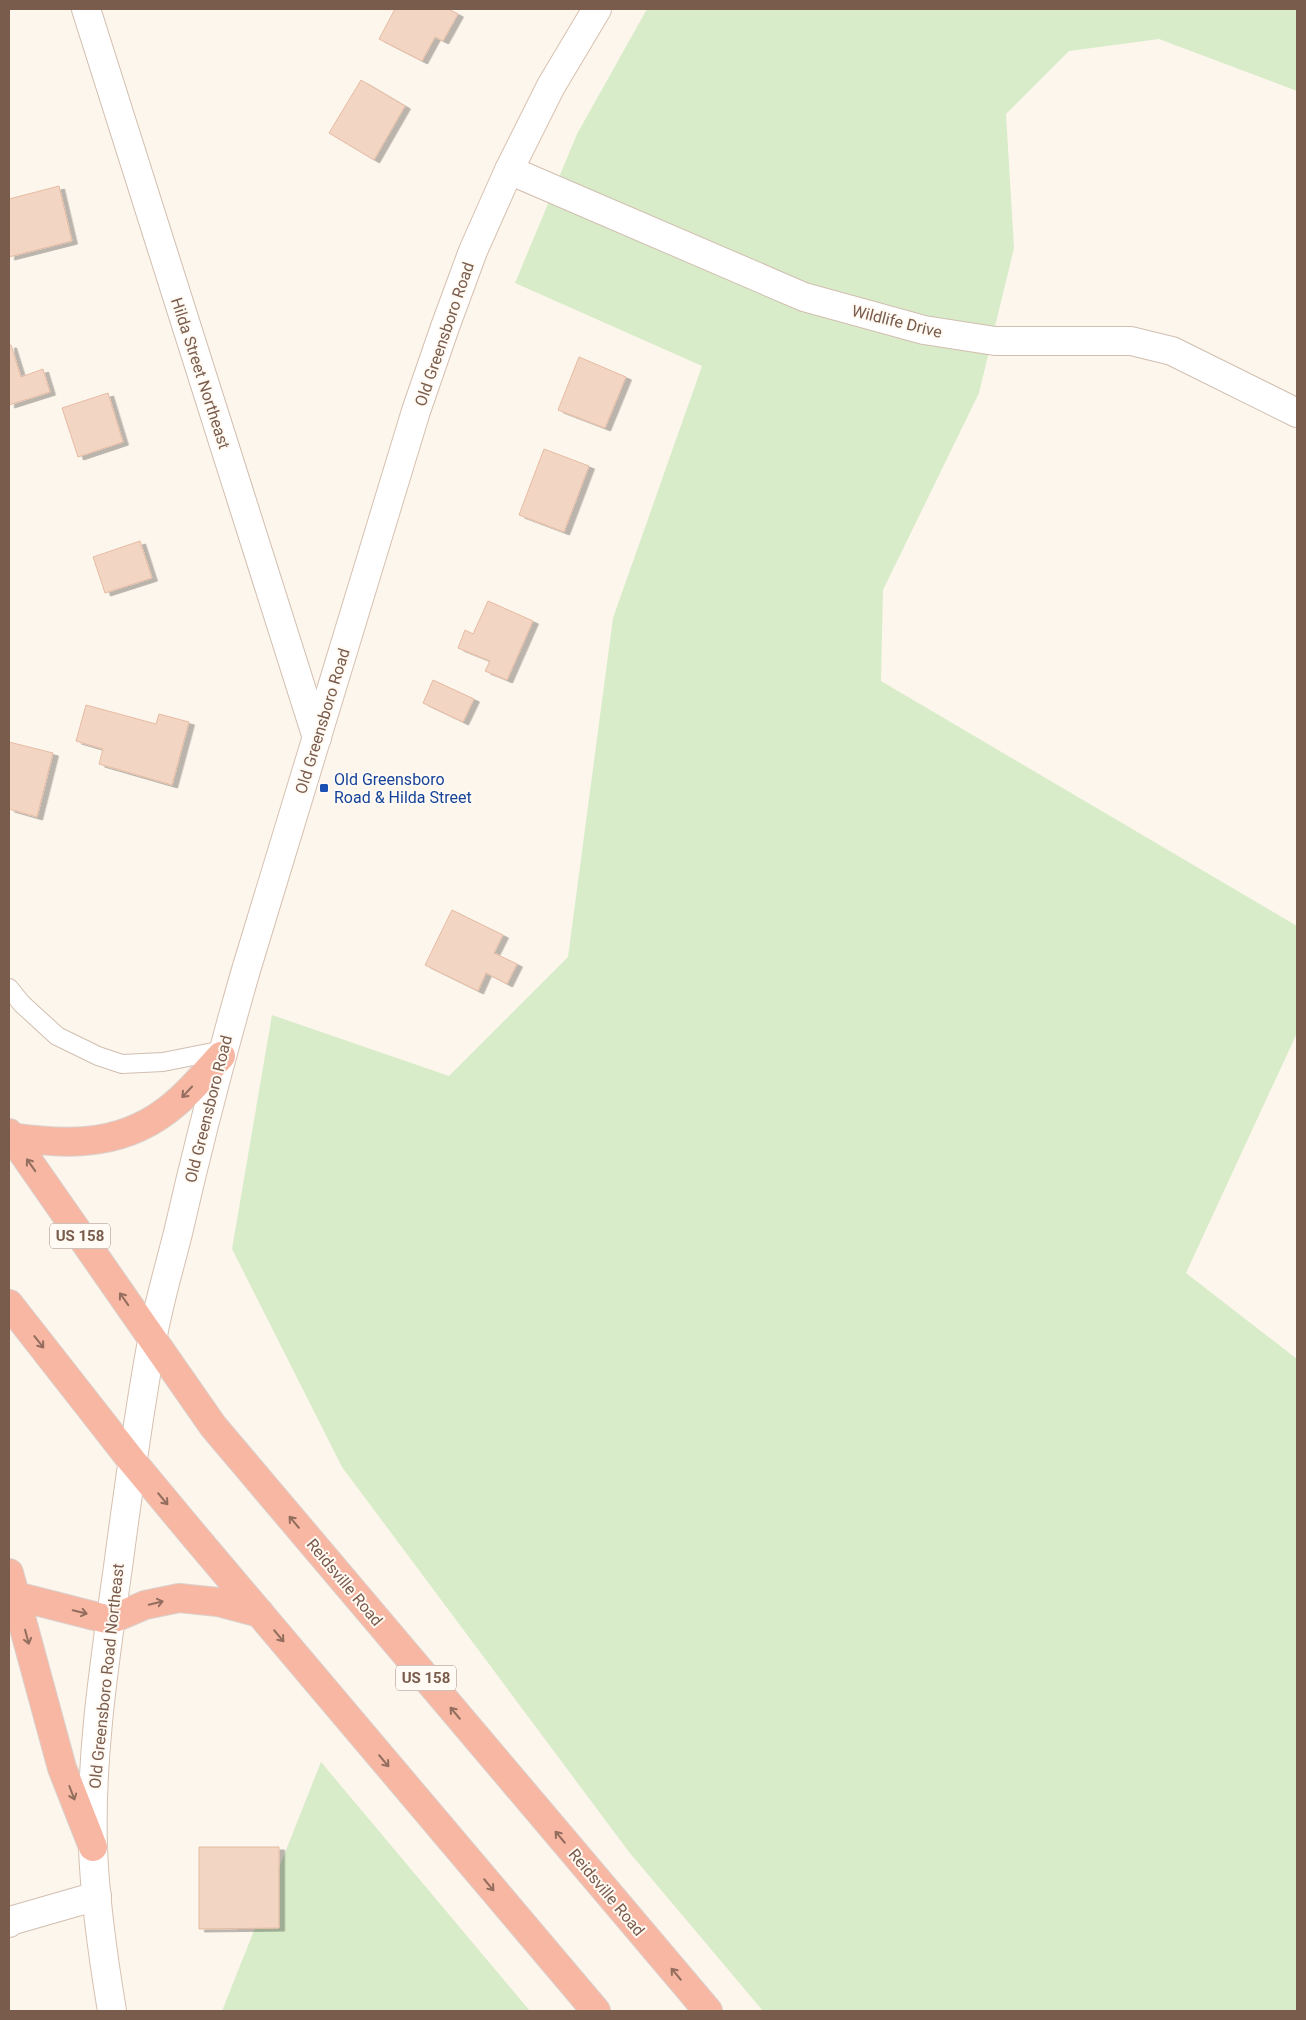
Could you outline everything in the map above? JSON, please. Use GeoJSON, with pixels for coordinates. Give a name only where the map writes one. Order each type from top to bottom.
{"type":"FeatureCollection","features":[{"type":"Feature","properties":{"kind":"highway"},"geometry":{"type":"LineString","coordinates":[[10,1135],[45,1142],[68,1143],[106,1139],[132,1132],[155,1120],[177,1103],[222,1053]]}},
{"type":"Feature","properties":{"kind":"highway","name":"Reidsville Road"},"geometry":{"type":"LineString","coordinates":[[10,1135],[212,1426],[708,2011]]}},
{"type":"Feature","properties":{"kind":"highway"},"geometry":{"type":"LineString","coordinates":[[9,1304],[132,1461],[596,2011]]}},
{"type":"Feature","properties":{"kind":"highway"},"geometry":{"type":"LineString","coordinates":[[12,1584],[110,1620],[145,1605],[179,1598],[218,1602],[260,1613]]}},
{"type":"Feature","properties":{"kind":"highway"},"geometry":{"type":"LineString","coordinates":[[12,1584],[62,1768],[93,1847]]}},
{"type":"Feature","properties":{"kind":"street","name":"Hilda Street Northeast"},"geometry":{"type":"LineString","coordinates":[[86,9],[317,738]]}},
{"type":"Feature","properties":{"kind":"street","name":"Old Greensboro Road"},"geometry":{"type":"LineString","coordinates":[[132,1461],[152,1338],[222,1053],[416,411],[444,326],[473,251],[509,170],[551,86],[596,9]]}},
{"type":"Feature","properties":{"kind":"street","name":"Wildlife Drive"},"geometry":{"type":"LineString","coordinates":[[509,170],[804,297],[924,330],[995,341],[1131,341],[1172,351],[1297,413]]}},
{"type":"Feature","properties":{"kind":"street","name":"Old Greensboro Road Northeast"},"geometry":{"type":"LineString","coordinates":[[112,2011],[97,1896],[93,1847],[93,1792],[97,1731],[110,1620],[132,1461]]}},
{"type":"Feature","properties":{"kind":"street"},"geometry":{"type":"LineString","coordinates":[[9,1921],[97,1896]]}},
{"type":"Feature","properties":{"kind":"lane"},"geometry":{"type":"LineString","coordinates":[[9,988],[22,1004],[58,1036],[98,1056],[122,1064],[163,1062],[222,1053]]}},
{"type":"Feature","properties":{"kind":"green space"},"geometry":{"type":"Polygon","coordinates":[[[647,9],[1297,9],[1297,91],[1159,39],[1069,51],[1006,114],[1014,248],[979,393],[883,590],[881,681],[1297,926],[1297,1033],[1186,1273],[1297,1359],[1297,2011],[763,2011],[629,1852],[342,1467],[232,1249],[272,1015],[449,1076],[568,957],[613,618],[702,366],[515,283],[577,134],[647,9]]]}},
{"type":"Feature","properties":{"kind":"green space"},"geometry":{"type":"Polygon","coordinates":[[[321,1762],[530,2011],[222,2011],[321,1762]]]}},
{"type":"Feature","properties":{"kind":"building"},"geometry":{"type":"Polygon","coordinates":[[[395,9],[448,9],[458,14],[443,41],[435,37],[422,61],[379,39],[395,9]]]}},
{"type":"Feature","properties":{"kind":"building"},"geometry":{"type":"Polygon","coordinates":[[[361,80],[405,106],[374,160],[329,133],[361,80]]]}},
{"type":"Feature","properties":{"kind":"building"},"geometry":{"type":"Polygon","coordinates":[[[59,186],[72,241],[9,257],[9,199],[59,186]]]}},
{"type":"Feature","properties":{"kind":"building"},"geometry":{"type":"Polygon","coordinates":[[[9,345],[11,345],[21,377],[43,369],[50,392],[9,405],[9,345]]]}},
{"type":"Feature","properties":{"kind":"building"},"geometry":{"type":"Polygon","coordinates":[[[579,357],[626,377],[605,428],[558,410],[579,357]]]}},
{"type":"Feature","properties":{"kind":"building"},"geometry":{"type":"Polygon","coordinates":[[[108,393],[123,442],[78,457],[62,408],[108,393]]]}},
{"type":"Feature","properties":{"kind":"building"},"geometry":{"type":"Polygon","coordinates":[[[544,449],[589,466],[564,532],[519,515],[544,449]]]}},
{"type":"Feature","properties":{"kind":"building"},"geometry":{"type":"Polygon","coordinates":[[[140,541],[152,578],[105,593],[93,557],[140,541]]]}},
{"type":"Feature","properties":{"kind":"building"},"geometry":{"type":"Polygon","coordinates":[[[488,601],[533,621],[507,680],[485,671],[490,661],[458,648],[465,630],[473,634],[488,601]]]}},
{"type":"Feature","properties":{"kind":"building"},"geometry":{"type":"Polygon","coordinates":[[[433,680],[474,699],[463,722],[423,703],[433,680]]]}},
{"type":"Feature","properties":{"kind":"building"},"geometry":{"type":"Polygon","coordinates":[[[86,705],[156,724],[159,714],[189,722],[172,785],[99,764],[103,749],[76,741],[86,705]]]}},
{"type":"Feature","properties":{"kind":"building"},"geometry":{"type":"Polygon","coordinates":[[[9,742],[53,753],[37,817],[9,809],[9,742]]]}},
{"type":"Feature","properties":{"kind":"building"},"geometry":{"type":"Polygon","coordinates":[[[452,910],[503,935],[494,953],[517,964],[507,984],[486,973],[478,991],[425,965],[452,910]]]}},
{"type":"Feature","properties":{"kind":"building"},"geometry":{"type":"Polygon","coordinates":[[[199,1847],[279,1847],[279,1928],[199,1929],[199,1847]]]}},
{"type":"Feature","properties":{"kind":"place","name":"Old Greensboro Road & Hilda Street"},"geometry":{"type":"Point","coordinates":[324,788]}}]}
